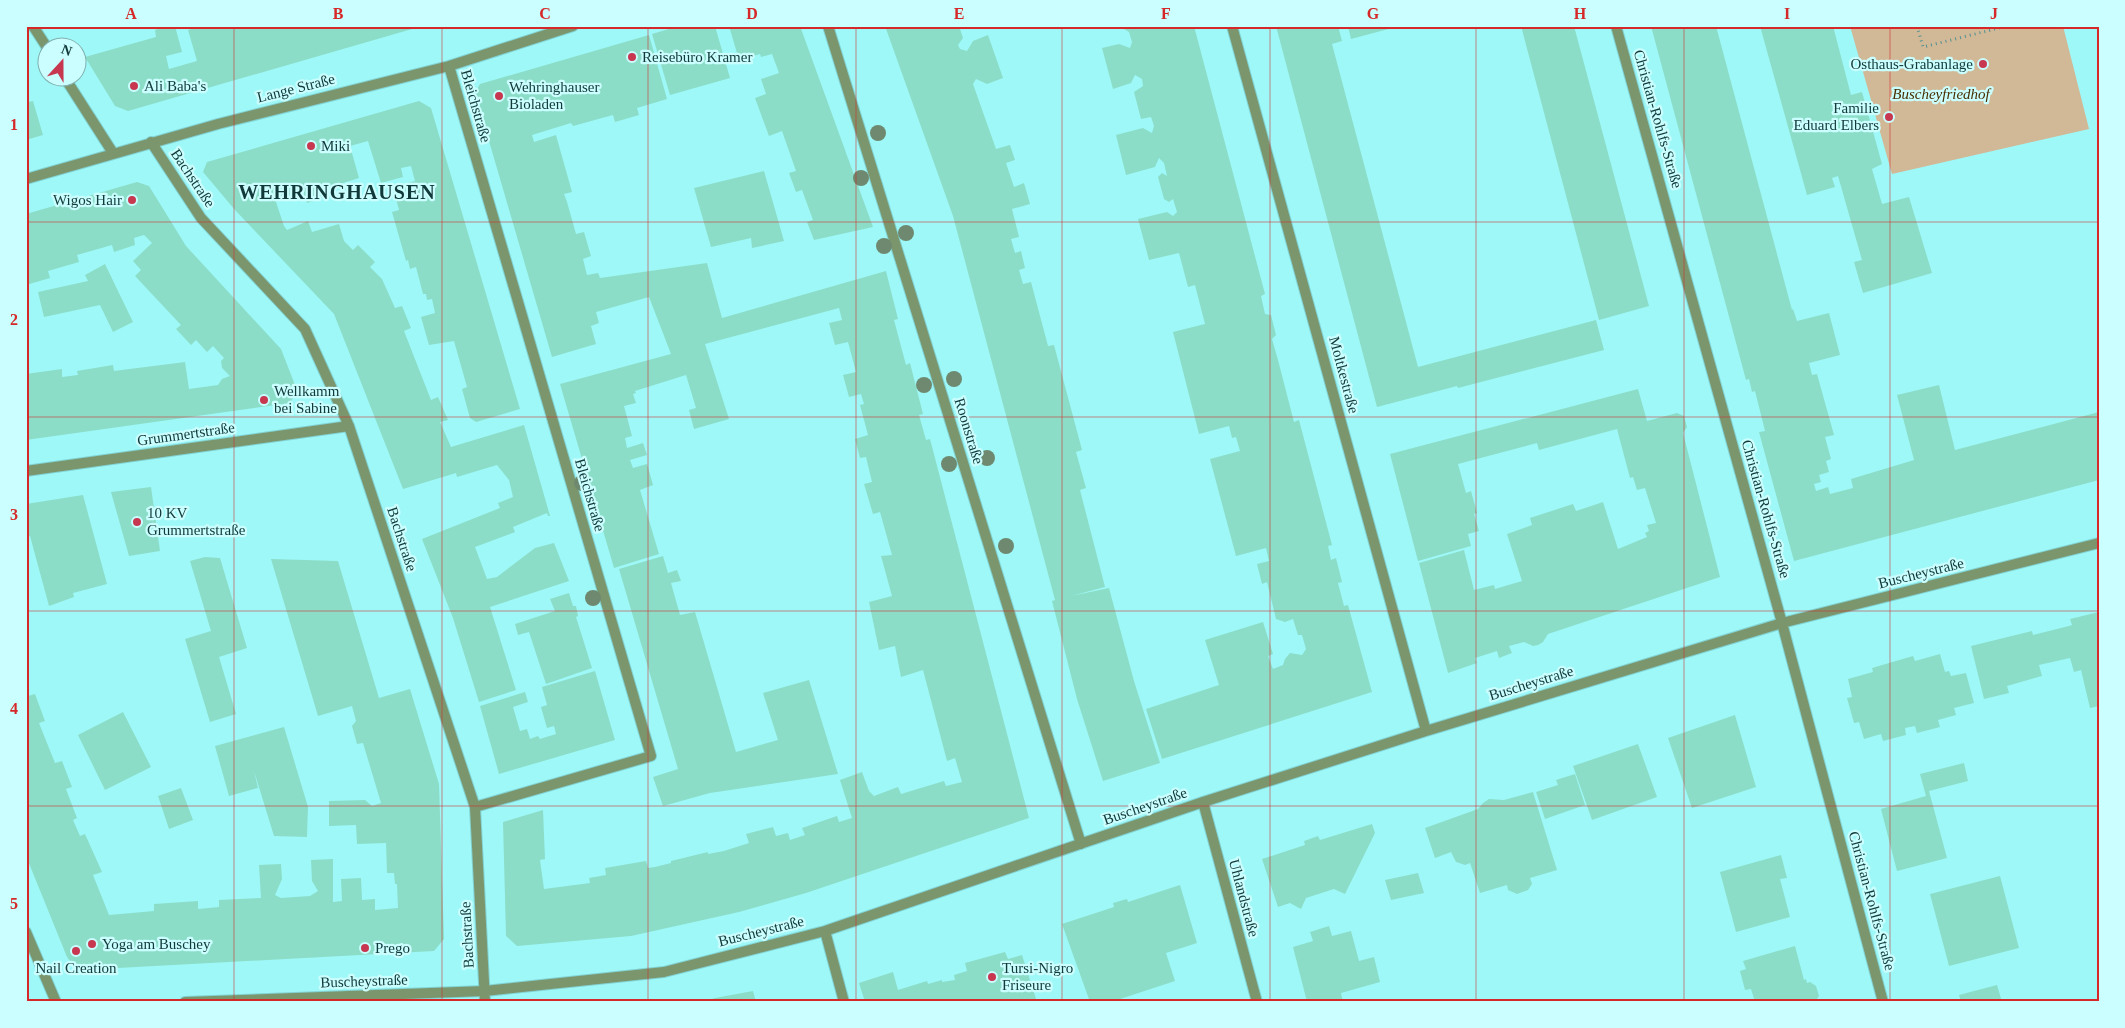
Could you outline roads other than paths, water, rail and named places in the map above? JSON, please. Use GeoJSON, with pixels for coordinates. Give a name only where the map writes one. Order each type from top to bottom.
{"type":"FeatureCollection","features":[{"type":"Feature","properties":{"kind":"street"},"geometry":{"type":"LineString","coordinates":[[33,26],[41,38]]}},
{"type":"Feature","properties":{"kind":"street","name":"Lange Straße"},"geometry":{"type":"LineString","coordinates":[[26,179],[227,121],[449,66],[574,26]]}},
{"type":"Feature","properties":{"kind":"street","name":"Roonstraße"},"geometry":{"type":"LineString","coordinates":[[828,26],[1080,844]]}},
{"type":"Feature","properties":{"kind":"street","name":"Moltkestraße"},"geometry":{"type":"LineString","coordinates":[[1232,26],[1426,731]]}},
{"type":"Feature","properties":{"kind":"street","name":"Christian-Rohlfs-Straße"},"geometry":{"type":"LineString","coordinates":[[1616,26],[1782,622],[1883,1002]]}},
{"type":"Feature","properties":{"kind":"street","name":"Bleichstraße"},"geometry":{"type":"LineString","coordinates":[[449,66],[651,756],[475,807]]}},
{"type":"Feature","properties":{"kind":"street"},"geometry":{"type":"LineString","coordinates":[[72,88],[113,153]]}},
{"type":"Feature","properties":{"kind":"street","name":"Bachstraße"},"geometry":{"type":"LineString","coordinates":[[151,142],[201,218],[305,329],[349,426],[475,807],[485,997]]}},
{"type":"Feature","properties":{"kind":"street","name":"Grummertstraße"},"geometry":{"type":"LineString","coordinates":[[26,472],[349,426]]}},
{"type":"Feature","properties":{"kind":"street","name":"Buscheystraße"},"geometry":{"type":"LineString","coordinates":[[185,1002],[485,997],[664,972],[825,931],[1203,802],[1426,731],[1782,622],[2099,544]]}},
{"type":"Feature","properties":{"kind":"street","name":"Uhlandstraße"},"geometry":{"type":"LineString","coordinates":[[1203,802],[1257,1002]]}},
{"type":"Feature","properties":{"kind":"street"},"geometry":{"type":"LineString","coordinates":[[825,931],[844,1002]]}},
{"type":"Feature","properties":{"kind":"street"},"geometry":{"type":"LineString","coordinates":[[26,932],[56,1002]]}},
{"type":"Feature","properties":{"kind":"place","name":"Reisebüro Kramer"},"geometry":{"type":"Point","coordinates":[632,57]}},
{"type":"Feature","properties":{"kind":"place","name":"Osthaus-Grabanlage"},"geometry":{"type":"Point","coordinates":[1983,64]}},
{"type":"Feature","properties":{"kind":"place","name":"Ali Baba's"},"geometry":{"type":"Point","coordinates":[134,86]}},
{"type":"Feature","properties":{"kind":"place","name":"Wehringhauser Bioladen"},"geometry":{"type":"Point","coordinates":[499,96]}},
{"type":"Feature","properties":{"kind":"place","name":"Familie Eduard Elbers"},"geometry":{"type":"Point","coordinates":[1889,117]}},
{"type":"Feature","properties":{"kind":"place","name":"Miki"},"geometry":{"type":"Point","coordinates":[311,146]}},
{"type":"Feature","properties":{"kind":"place","name":"Wigos Hair"},"geometry":{"type":"Point","coordinates":[132,200]}},
{"type":"Feature","properties":{"kind":"place","name":"Wellkamm bei Sabine"},"geometry":{"type":"Point","coordinates":[264,400]}},
{"type":"Feature","properties":{"kind":"place","name":"10 KV Grummertstraße"},"geometry":{"type":"Point","coordinates":[137,522]}},
{"type":"Feature","properties":{"kind":"place","name":"Yoga am Buschey"},"geometry":{"type":"Point","coordinates":[92,944]}},
{"type":"Feature","properties":{"kind":"place","name":"Prego"},"geometry":{"type":"Point","coordinates":[365,948]}},
{"type":"Feature","properties":{"kind":"place","name":"Nail Creation"},"geometry":{"type":"Point","coordinates":[76,951]}},
{"type":"Feature","properties":{"kind":"place","name":"Tursi-Nigro Friseure"},"geometry":{"type":"Point","coordinates":[992,977]}},
{"type":"Feature","properties":{"kind":"district","name":"WEHRINGHAUSEN"},"geometry":{"type":"Point","coordinates":[337,192]}},
{"type":"Feature","properties":{"kind":"park label","name":"Buscheyfriedhof"},"geometry":{"type":"Point","coordinates":[1941,94]}}]}
